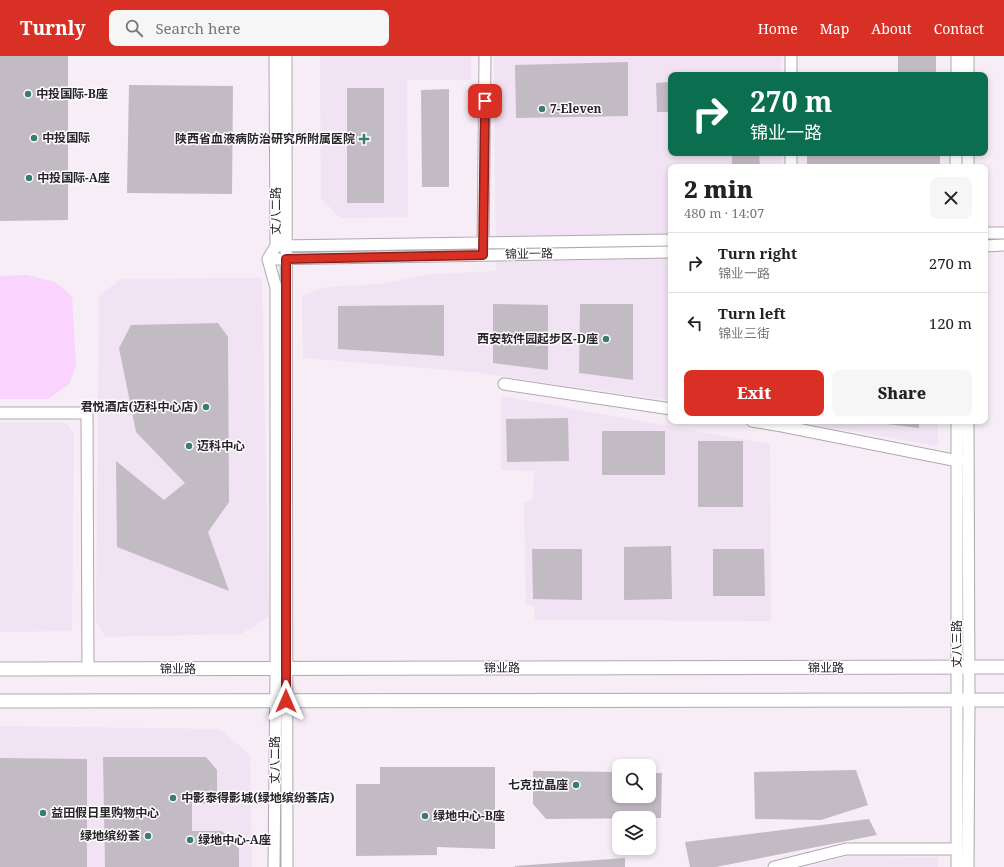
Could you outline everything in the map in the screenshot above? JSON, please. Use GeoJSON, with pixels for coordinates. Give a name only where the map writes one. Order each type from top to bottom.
{"type":"FeatureCollection","features":[{"type":"Feature","properties":{"kind":"main road","name":"锦业路"},"geometry":{"type":"LineString","coordinates":[[0,669],[1004,667]]}},
{"type":"Feature","properties":{"kind":"main road"},"geometry":{"type":"LineString","coordinates":[[0,701],[1004,700]]}},
{"type":"Feature","properties":{"kind":"street","name":"丈八二路"},"geometry":{"type":"LineString","coordinates":[[275,56],[281,246],[286,259],[281,701],[287,867]]}},
{"type":"Feature","properties":{"kind":"street","name":"丈八二路"},"geometry":{"type":"LineString","coordinates":[[281,669],[276,288],[268,259],[281,246],[286,56]]}},
{"type":"Feature","properties":{"kind":"street"},"geometry":{"type":"LineString","coordinates":[[483,255],[485,56]]}},
{"type":"Feature","properties":{"kind":"street"},"geometry":{"type":"LineString","coordinates":[[791,56],[791,72]]}},
{"type":"Feature","properties":{"kind":"street"},"geometry":{"type":"LineString","coordinates":[[957,56],[957,72]]}},
{"type":"Feature","properties":{"kind":"street"},"geometry":{"type":"LineString","coordinates":[[968,56],[968,72]]}},
{"type":"Feature","properties":{"kind":"street"},"geometry":{"type":"LineString","coordinates":[[988,233],[1004,233]]}},
{"type":"Feature","properties":{"kind":"street","name":"锦业一路"},"geometry":{"type":"LineString","coordinates":[[281,246],[668,240]]}},
{"type":"Feature","properties":{"kind":"street"},"geometry":{"type":"LineString","coordinates":[[988,246],[1004,245]]}},
{"type":"Feature","properties":{"kind":"street","name":"锦业一路"},"geometry":{"type":"LineString","coordinates":[[268,259],[668,252]]}},
{"type":"Feature","properties":{"kind":"street"},"geometry":{"type":"LineString","coordinates":[[504,384],[668,409]]}},
{"type":"Feature","properties":{"kind":"street"},"geometry":{"type":"LineString","coordinates":[[0,413],[87,413],[88,669]]}},
{"type":"Feature","properties":{"kind":"street"},"geometry":{"type":"LineString","coordinates":[[770,424],[958,461]]}},
{"type":"Feature","properties":{"kind":"street","name":"丈八三路"},"geometry":{"type":"LineString","coordinates":[[958,424],[963,667]]}},
{"type":"Feature","properties":{"kind":"street","name":"丈八三路"},"geometry":{"type":"LineString","coordinates":[[968,424],[963,700],[968,867]]}},
{"type":"Feature","properties":{"kind":"street","name":"丈八三路"},"geometry":{"type":"LineString","coordinates":[[957,867],[963,700]]}},
{"type":"Feature","properties":{"kind":"street","name":"丈八二路"},"geometry":{"type":"LineString","coordinates":[[274,867],[281,701]]}},
{"type":"Feature","properties":{"kind":"street"},"geometry":{"type":"LineString","coordinates":[[774,867],[846,850],[957,850]]}},
{"type":"Feature","properties":{"kind":"shaded area","name":"陕西省血液病防治研究所附属医院"},"geometry":{"type":"Polygon","coordinates":[[[320,56],[471,56],[471,80],[407,80],[408,217],[340,218],[321,198],[320,56]]]}},
{"type":"Feature","properties":{"kind":"shaded area"},"geometry":{"type":"Polygon","coordinates":[[[494,56],[781,56],[781,72],[668,72],[668,156],[781,156],[781,164],[668,164],[668,401],[473,372],[303,358],[302,295],[328,287],[378,284],[434,274],[496,271],[494,56]]]}},
{"type":"Feature","properties":{"kind":"shaded area"},"geometry":{"type":"Polygon","coordinates":[[[27,275],[55,282],[72,296],[76,366],[69,384],[48,399],[0,399],[0,276],[27,275]]]}},
{"type":"Feature","properties":{"kind":"shaded area"},"geometry":{"type":"Polygon","coordinates":[[[262,278],[269,617],[241,634],[106,637],[96,623],[99,296],[121,279],[262,278]]]}},
{"type":"Feature","properties":{"kind":"shaded area"},"geometry":{"type":"Polygon","coordinates":[[[501,396],[770,444],[771,621],[535,620],[534,606],[526,606],[524,503],[533,498],[534,471],[501,470],[501,396]]]}},
{"type":"Feature","properties":{"kind":"shaded area"},"geometry":{"type":"Polygon","coordinates":[[[0,423],[66,423],[74,433],[72,631],[0,632],[0,423]]]}},
{"type":"Feature","properties":{"kind":"shaded area"},"geometry":{"type":"Polygon","coordinates":[[[811,424],[938,424],[938,446],[811,424]]]}},
{"type":"Feature","properties":{"kind":"shaded area"},"geometry":{"type":"Polygon","coordinates":[[[0,726],[220,729],[250,755],[252,867],[0,867],[0,726]]]}},
{"type":"Feature","properties":{"kind":"shaded area"},"geometry":{"type":"Polygon","coordinates":[[[850,856],[938,857],[938,867],[808,867],[850,856]]]}},
{"type":"Feature","properties":{"kind":"building","name":"中投国际"},"geometry":{"type":"Polygon","coordinates":[[[0,56],[68,56],[68,220],[0,221],[0,56]]]}},
{"type":"Feature","properties":{"kind":"building"},"geometry":{"type":"Polygon","coordinates":[[[898,56],[936,56],[936,72],[898,72],[898,56]]]}},
{"type":"Feature","properties":{"kind":"building"},"geometry":{"type":"Polygon","coordinates":[[[628,62],[628,116],[516,118],[515,65],[628,62]]]}},
{"type":"Feature","properties":{"kind":"building"},"geometry":{"type":"Polygon","coordinates":[[[668,82],[668,112],[657,112],[656,83],[668,82]]]}},
{"type":"Feature","properties":{"kind":"building"},"geometry":{"type":"Polygon","coordinates":[[[129,85],[233,86],[232,194],[127,193],[129,85]]]}},
{"type":"Feature","properties":{"kind":"building"},"geometry":{"type":"Polygon","coordinates":[[[347,88],[384,88],[384,203],[347,203],[347,88]]]}},
{"type":"Feature","properties":{"kind":"building"},"geometry":{"type":"Polygon","coordinates":[[[449,89],[449,187],[422,187],[421,90],[449,89]]]}},
{"type":"Feature","properties":{"kind":"building"},"geometry":{"type":"Polygon","coordinates":[[[732,156],[759,156],[760,164],[732,164],[732,156]]]}},
{"type":"Feature","properties":{"kind":"building"},"geometry":{"type":"Polygon","coordinates":[[[807,156],[940,156],[940,164],[807,164],[807,156]]]}},
{"type":"Feature","properties":{"kind":"building"},"geometry":{"type":"Polygon","coordinates":[[[493,304],[548,305],[548,370],[493,363],[493,304]]]}},
{"type":"Feature","properties":{"kind":"building","name":"西安软件园起步区-D座"},"geometry":{"type":"Polygon","coordinates":[[[580,304],[633,304],[633,380],[579,373],[580,304]]]}},
{"type":"Feature","properties":{"kind":"building"},"geometry":{"type":"Polygon","coordinates":[[[444,305],[444,356],[338,349],[338,306],[444,305]]]}},
{"type":"Feature","properties":{"kind":"building","name":"迈科中心"},"geometry":{"type":"Polygon","coordinates":[[[218,323],[228,337],[229,502],[208,532],[229,591],[117,547],[116,461],[164,500],[185,483],[136,432],[119,348],[131,325],[218,323]]]}},
{"type":"Feature","properties":{"kind":"building"},"geometry":{"type":"Polygon","coordinates":[[[568,418],[569,461],[507,462],[506,419],[568,418]]]}},
{"type":"Feature","properties":{"kind":"building"},"geometry":{"type":"Polygon","coordinates":[[[887,424],[919,424],[919,428],[887,424]]]}},
{"type":"Feature","properties":{"kind":"building"},"geometry":{"type":"Polygon","coordinates":[[[602,431],[665,431],[665,475],[602,475],[602,431]]]}},
{"type":"Feature","properties":{"kind":"building"},"geometry":{"type":"Polygon","coordinates":[[[698,441],[743,441],[743,507],[698,507],[698,441]]]}},
{"type":"Feature","properties":{"kind":"building"},"geometry":{"type":"Polygon","coordinates":[[[671,546],[672,599],[624,600],[624,547],[671,546]]]}},
{"type":"Feature","properties":{"kind":"building"},"geometry":{"type":"Polygon","coordinates":[[[532,549],[582,549],[582,600],[533,599],[532,549]]]}},
{"type":"Feature","properties":{"kind":"building"},"geometry":{"type":"Polygon","coordinates":[[[713,549],[764,549],[765,596],[713,596],[713,549]]]}},
{"type":"Feature","properties":{"kind":"building","name":"绿地缤纷荟"},"geometry":{"type":"Polygon","coordinates":[[[103,757],[206,757],[217,770],[217,804],[192,803],[192,831],[222,831],[239,849],[239,867],[105,867],[103,757]]]}},
{"type":"Feature","properties":{"kind":"building","name":"益田假日里购物中心"},"geometry":{"type":"Polygon","coordinates":[[[0,758],[87,759],[87,867],[0,867],[0,758]]]}},
{"type":"Feature","properties":{"kind":"building","name":"绿地中心-B座"},"geometry":{"type":"Polygon","coordinates":[[[380,767],[495,767],[495,849],[437,847],[437,855],[356,856],[356,784],[380,784],[380,767]]]}},
{"type":"Feature","properties":{"kind":"building"},"geometry":{"type":"Polygon","coordinates":[[[856,770],[868,805],[821,820],[755,819],[754,772],[856,770]]]}},
{"type":"Feature","properties":{"kind":"building","name":"七克拉晶座"},"geometry":{"type":"Polygon","coordinates":[[[533,771],[612,772],[612,803],[656,803],[656,773],[662,773],[661,818],[656,818],[656,811],[612,811],[612,818],[546,819],[533,804],[533,771]]]}},
{"type":"Feature","properties":{"kind":"building"},"geometry":{"type":"Polygon","coordinates":[[[869,819],[877,835],[716,867],[690,867],[685,842],[869,819]]]}},
{"type":"Feature","properties":{"kind":"building"},"geometry":{"type":"Polygon","coordinates":[[[625,858],[625,867],[515,867],[515,866],[625,858]]]}},
{"type":"Feature","properties":{"kind":"place","name":"中投国际-B座"},"geometry":{"type":"Point","coordinates":[28,94]}},
{"type":"Feature","properties":{"kind":"place","name":"7-Eleven"},"geometry":{"type":"Point","coordinates":[542,109]}},
{"type":"Feature","properties":{"kind":"place","name":"中投国际"},"geometry":{"type":"Point","coordinates":[34,138]}},
{"type":"Feature","properties":{"kind":"place","name":"陕西省血液病防治研究所附属医院"},"geometry":{"type":"Point","coordinates":[364,139]}},
{"type":"Feature","properties":{"kind":"place","name":"中投国际-A座"},"geometry":{"type":"Point","coordinates":[29,178]}},
{"type":"Feature","properties":{"kind":"place","name":"西安软件园起步区-D座"},"geometry":{"type":"Point","coordinates":[606,339]}},
{"type":"Feature","properties":{"kind":"place","name":"君悦酒店(迈科中心店)"},"geometry":{"type":"Point","coordinates":[206,407]}},
{"type":"Feature","properties":{"kind":"place","name":"迈科中心"},"geometry":{"type":"Point","coordinates":[189,446]}},
{"type":"Feature","properties":{"kind":"place","name":"七克拉晶座"},"geometry":{"type":"Point","coordinates":[576,785]}},
{"type":"Feature","properties":{"kind":"place","name":"中影泰得影城(绿地缤纷荟店)"},"geometry":{"type":"Point","coordinates":[173,798]}},
{"type":"Feature","properties":{"kind":"place","name":"益田假日里购物中心"},"geometry":{"type":"Point","coordinates":[43,813]}},
{"type":"Feature","properties":{"kind":"place","name":"绿地中心-B座"},"geometry":{"type":"Point","coordinates":[425,816]}},
{"type":"Feature","properties":{"kind":"place","name":"绿地缤纷荟"},"geometry":{"type":"Point","coordinates":[148,836]}},
{"type":"Feature","properties":{"kind":"place","name":"绿地中心-A座"},"geometry":{"type":"Point","coordinates":[190,840]}},
{"type":"Feature","properties":{"kind":"route"},"geometry":{"type":"LineString","coordinates":[[286,701],[286,259],[483,255],[485,101]]}}]}
